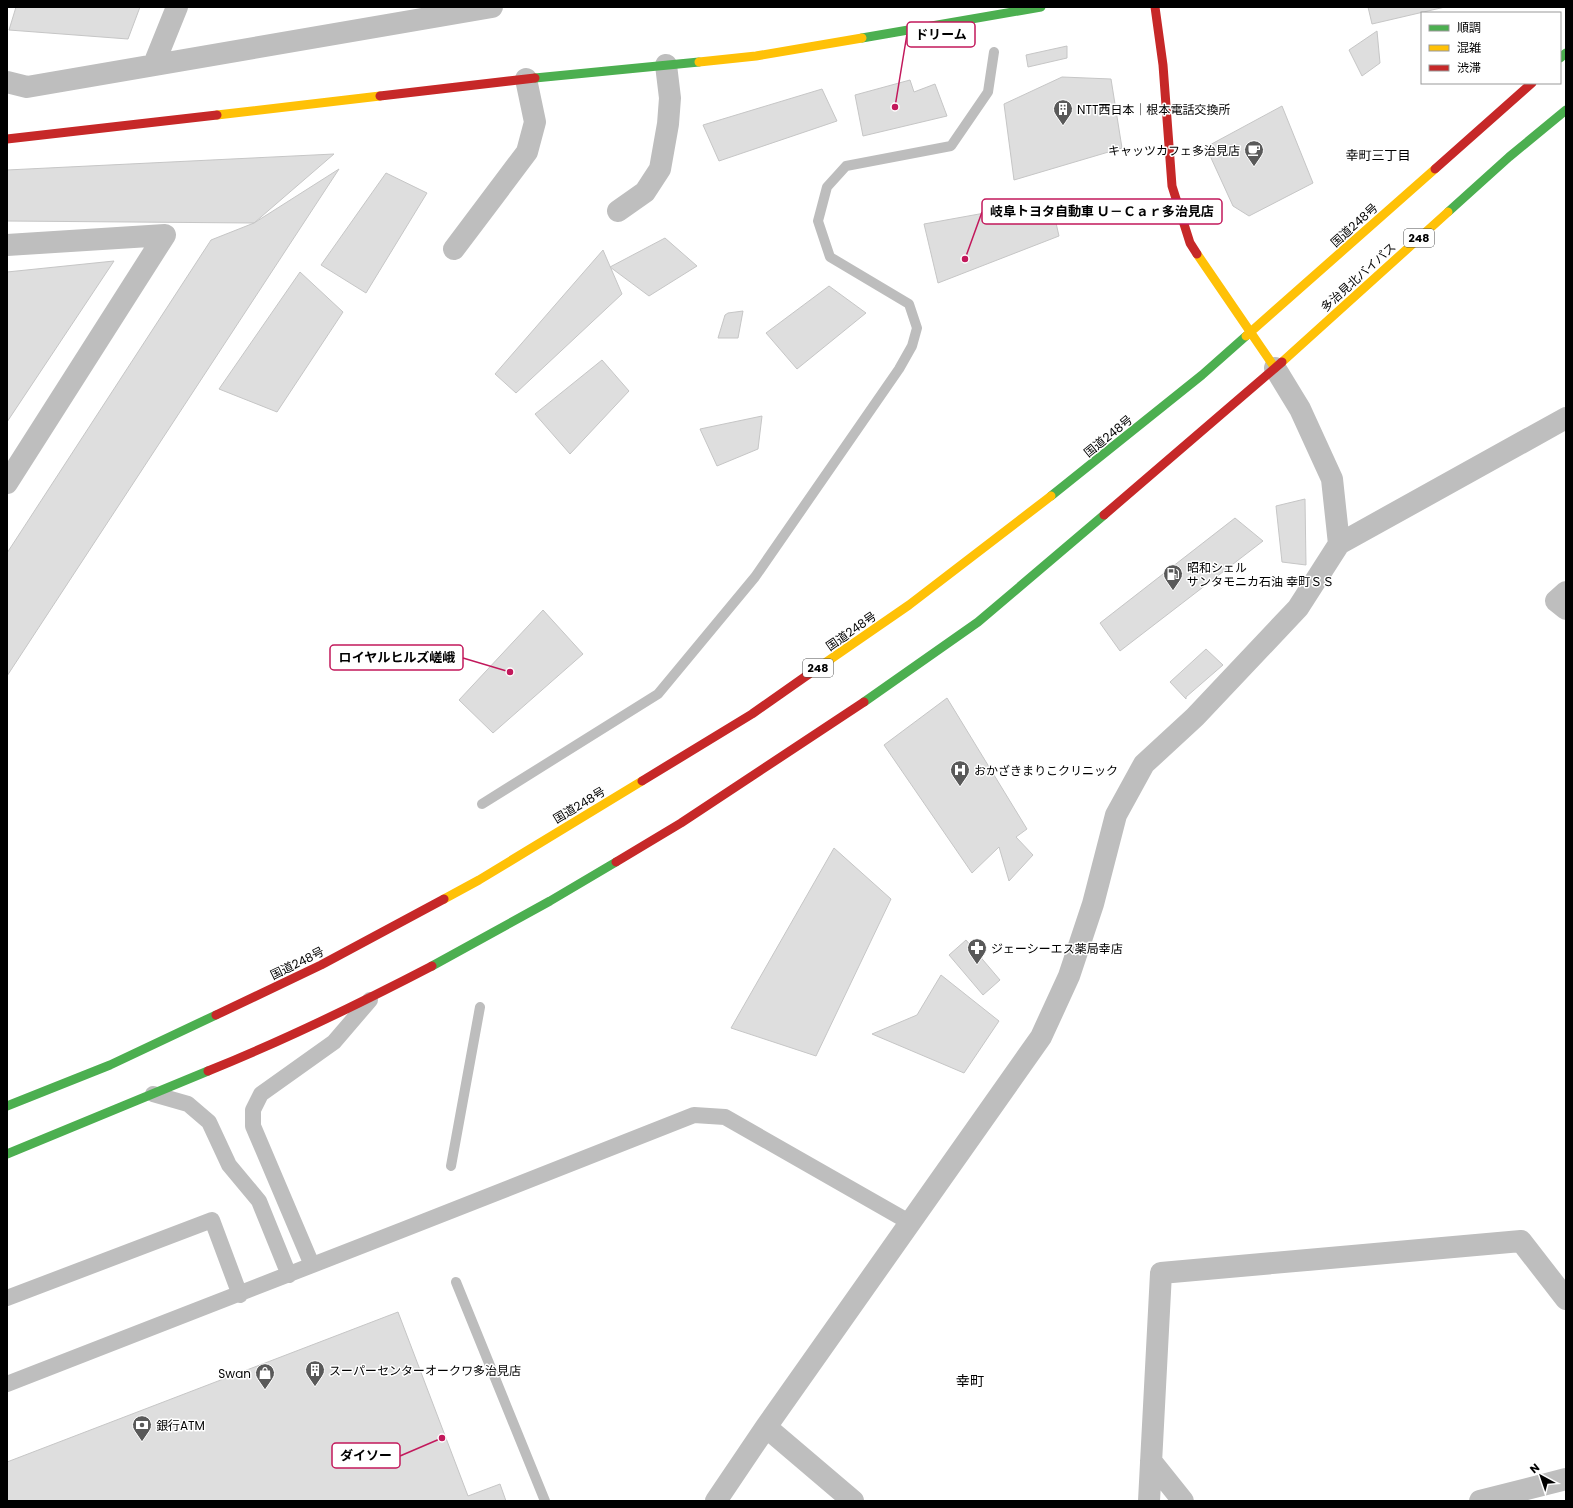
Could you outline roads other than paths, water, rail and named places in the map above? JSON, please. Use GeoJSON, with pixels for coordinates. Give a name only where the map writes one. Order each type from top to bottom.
{"type":"FeatureCollection","features":[{"type":"Feature","properties":{"kind":"main road"},"geometry":{"type":"LineString","coordinates":[[7,140],[526,78],[756,56],[958,14],[1042,7]]}},
{"type":"Feature","properties":{"kind":"main road"},"geometry":{"type":"LineString","coordinates":[[1154,7],[1163,65],[1172,186],[1190,243],[1275,368]]}},
{"type":"Feature","properties":{"kind":"main road","name":"国道248号"},"geometry":{"type":"LineString","coordinates":[[7,1106],[110,1065],[321,966],[479,880],[752,714],[909,605],[1067,484],[1202,375],[1531,84]]}},
{"type":"Feature","properties":{"kind":"main road","name":"多治見北バイパス"},"geometry":{"type":"LineString","coordinates":[[1275,368],[1509,157],[1566,110]]}},
{"type":"Feature","properties":{"kind":"main road","name":"248"},"geometry":{"type":"LineString","coordinates":[[7,1154],[256,1052],[372,997],[445,959],[550,901],[681,823],[829,726],[978,622],[1275,368]]}},
{"type":"Feature","properties":{"kind":"street"},"geometry":{"type":"LineString","coordinates":[[154,64],[177,7]]}},
{"type":"Feature","properties":{"kind":"street"},"geometry":{"type":"LineString","coordinates":[[7,82],[27,87],[154,64],[390,16],[492,7]]}},
{"type":"Feature","properties":{"kind":"street"},"geometry":{"type":"LineString","coordinates":[[618,211],[645,192],[660,169],[668,124],[670,98],[666,65]]}},
{"type":"Feature","properties":{"kind":"street"},"geometry":{"type":"LineString","coordinates":[[454,249],[527,152],[535,122],[526,78]]}},
{"type":"Feature","properties":{"kind":"street"},"geometry":{"type":"LineString","coordinates":[[7,245],[165,235],[7,483]]}},
{"type":"Feature","properties":{"kind":"street"},"geometry":{"type":"LineString","coordinates":[[1275,368],[1300,409],[1332,479],[1339,544]]}},
{"type":"Feature","properties":{"kind":"street"},"geometry":{"type":"LineString","coordinates":[[716,1501],[909,1222],[1041,1037],[1069,976],[1093,904],[1116,815],[1144,764],[1195,717],[1298,608],[1339,544],[1566,418]]}},
{"type":"Feature","properties":{"kind":"street"},"geometry":{"type":"LineString","coordinates":[[1566,592],[1556,601],[1566,609]]}},
{"type":"Feature","properties":{"kind":"street"},"geometry":{"type":"LineString","coordinates":[[1149,1501],[1161,1272],[1521,1241],[1566,1300]]}},
{"type":"Feature","properties":{"kind":"street"},"geometry":{"type":"LineString","coordinates":[[766,1427],[853,1501]]}},
{"type":"Feature","properties":{"kind":"street"},"geometry":{"type":"LineString","coordinates":[[1151,1461],[1182,1501]]}},
{"type":"Feature","properties":{"kind":"street"},"geometry":{"type":"LineString","coordinates":[[1480,1501],[1566,1479]]}},
{"type":"Feature","properties":{"kind":"lane"},"geometry":{"type":"LineString","coordinates":[[312,1265],[253,1126],[253,1110],[260,1094],[334,1042],[372,997]]}},
{"type":"Feature","properties":{"kind":"lane"},"geometry":{"type":"LineString","coordinates":[[153,1094],[188,1104],[209,1122],[229,1165],[259,1201],[289,1275]]}},
{"type":"Feature","properties":{"kind":"lane"},"geometry":{"type":"LineString","coordinates":[[7,1384],[240,1295],[312,1265],[694,1115],[725,1117],[909,1222]]}},
{"type":"Feature","properties":{"kind":"lane"},"geometry":{"type":"LineString","coordinates":[[7,1298],[212,1220],[240,1295]]}},
{"type":"Feature","properties":{"kind":"waterway"},"geometry":{"type":"LineString","coordinates":[[482,804],[658,694],[755,577],[899,369],[912,346],[917,328],[909,304],[830,257],[818,221],[827,187],[846,166],[951,146],[988,92],[994,52]]}},
{"type":"Feature","properties":{"kind":"waterway"},"geometry":{"type":"LineString","coordinates":[[451,1166],[480,1007]]}},
{"type":"Feature","properties":{"kind":"waterway"},"geometry":{"type":"LineString","coordinates":[[456,1282],[545,1501]]}},
{"type":"Feature","properties":{"kind":"place","name":"ドリーム"},"geometry":{"type":"Point","coordinates":[895,107]}},
{"type":"Feature","properties":{"kind":"place","name":"NTT西日本｜根本電話交換所"},"geometry":{"type":"Point","coordinates":[1063,126]}},
{"type":"Feature","properties":{"kind":"place","name":"キャッツカフェ多治見店"},"geometry":{"type":"Point","coordinates":[1254,167]}},
{"type":"Feature","properties":{"kind":"place","name":"岐阜トヨタ自動車 Ｕ－Ｃａｒ多治見店"},"geometry":{"type":"Point","coordinates":[965,259]}},
{"type":"Feature","properties":{"kind":"place","name":"昭和シェル サンタモニカ石油 幸町ＳＳ"},"geometry":{"type":"Point","coordinates":[1173,591]}},
{"type":"Feature","properties":{"kind":"place","name":"ロイヤルヒルズ嵯峨"},"geometry":{"type":"Point","coordinates":[510,672]}},
{"type":"Feature","properties":{"kind":"place","name":"おかざきまりこクリニック"},"geometry":{"type":"Point","coordinates":[960,787]}},
{"type":"Feature","properties":{"kind":"place","name":"ジェーシーエス薬局幸店"},"geometry":{"type":"Point","coordinates":[977,965]}},
{"type":"Feature","properties":{"kind":"place","name":"スーパーセンターオークワ多治見店"},"geometry":{"type":"Point","coordinates":[315,1387]}},
{"type":"Feature","properties":{"kind":"place","name":"Swan"},"geometry":{"type":"Point","coordinates":[265,1390]}},
{"type":"Feature","properties":{"kind":"place","name":"ダイソー"},"geometry":{"type":"Point","coordinates":[442,1438]}},
{"type":"Feature","properties":{"kind":"place","name":"銀行ATM"},"geometry":{"type":"Point","coordinates":[142,1442]}},
{"type":"Feature","properties":{"kind":"district","name":"幸町三丁目"},"geometry":{"type":"Point","coordinates":[1378,155]}},
{"type":"Feature","properties":{"kind":"district","name":"幸町"},"geometry":{"type":"Point","coordinates":[970,1381]}}]}
